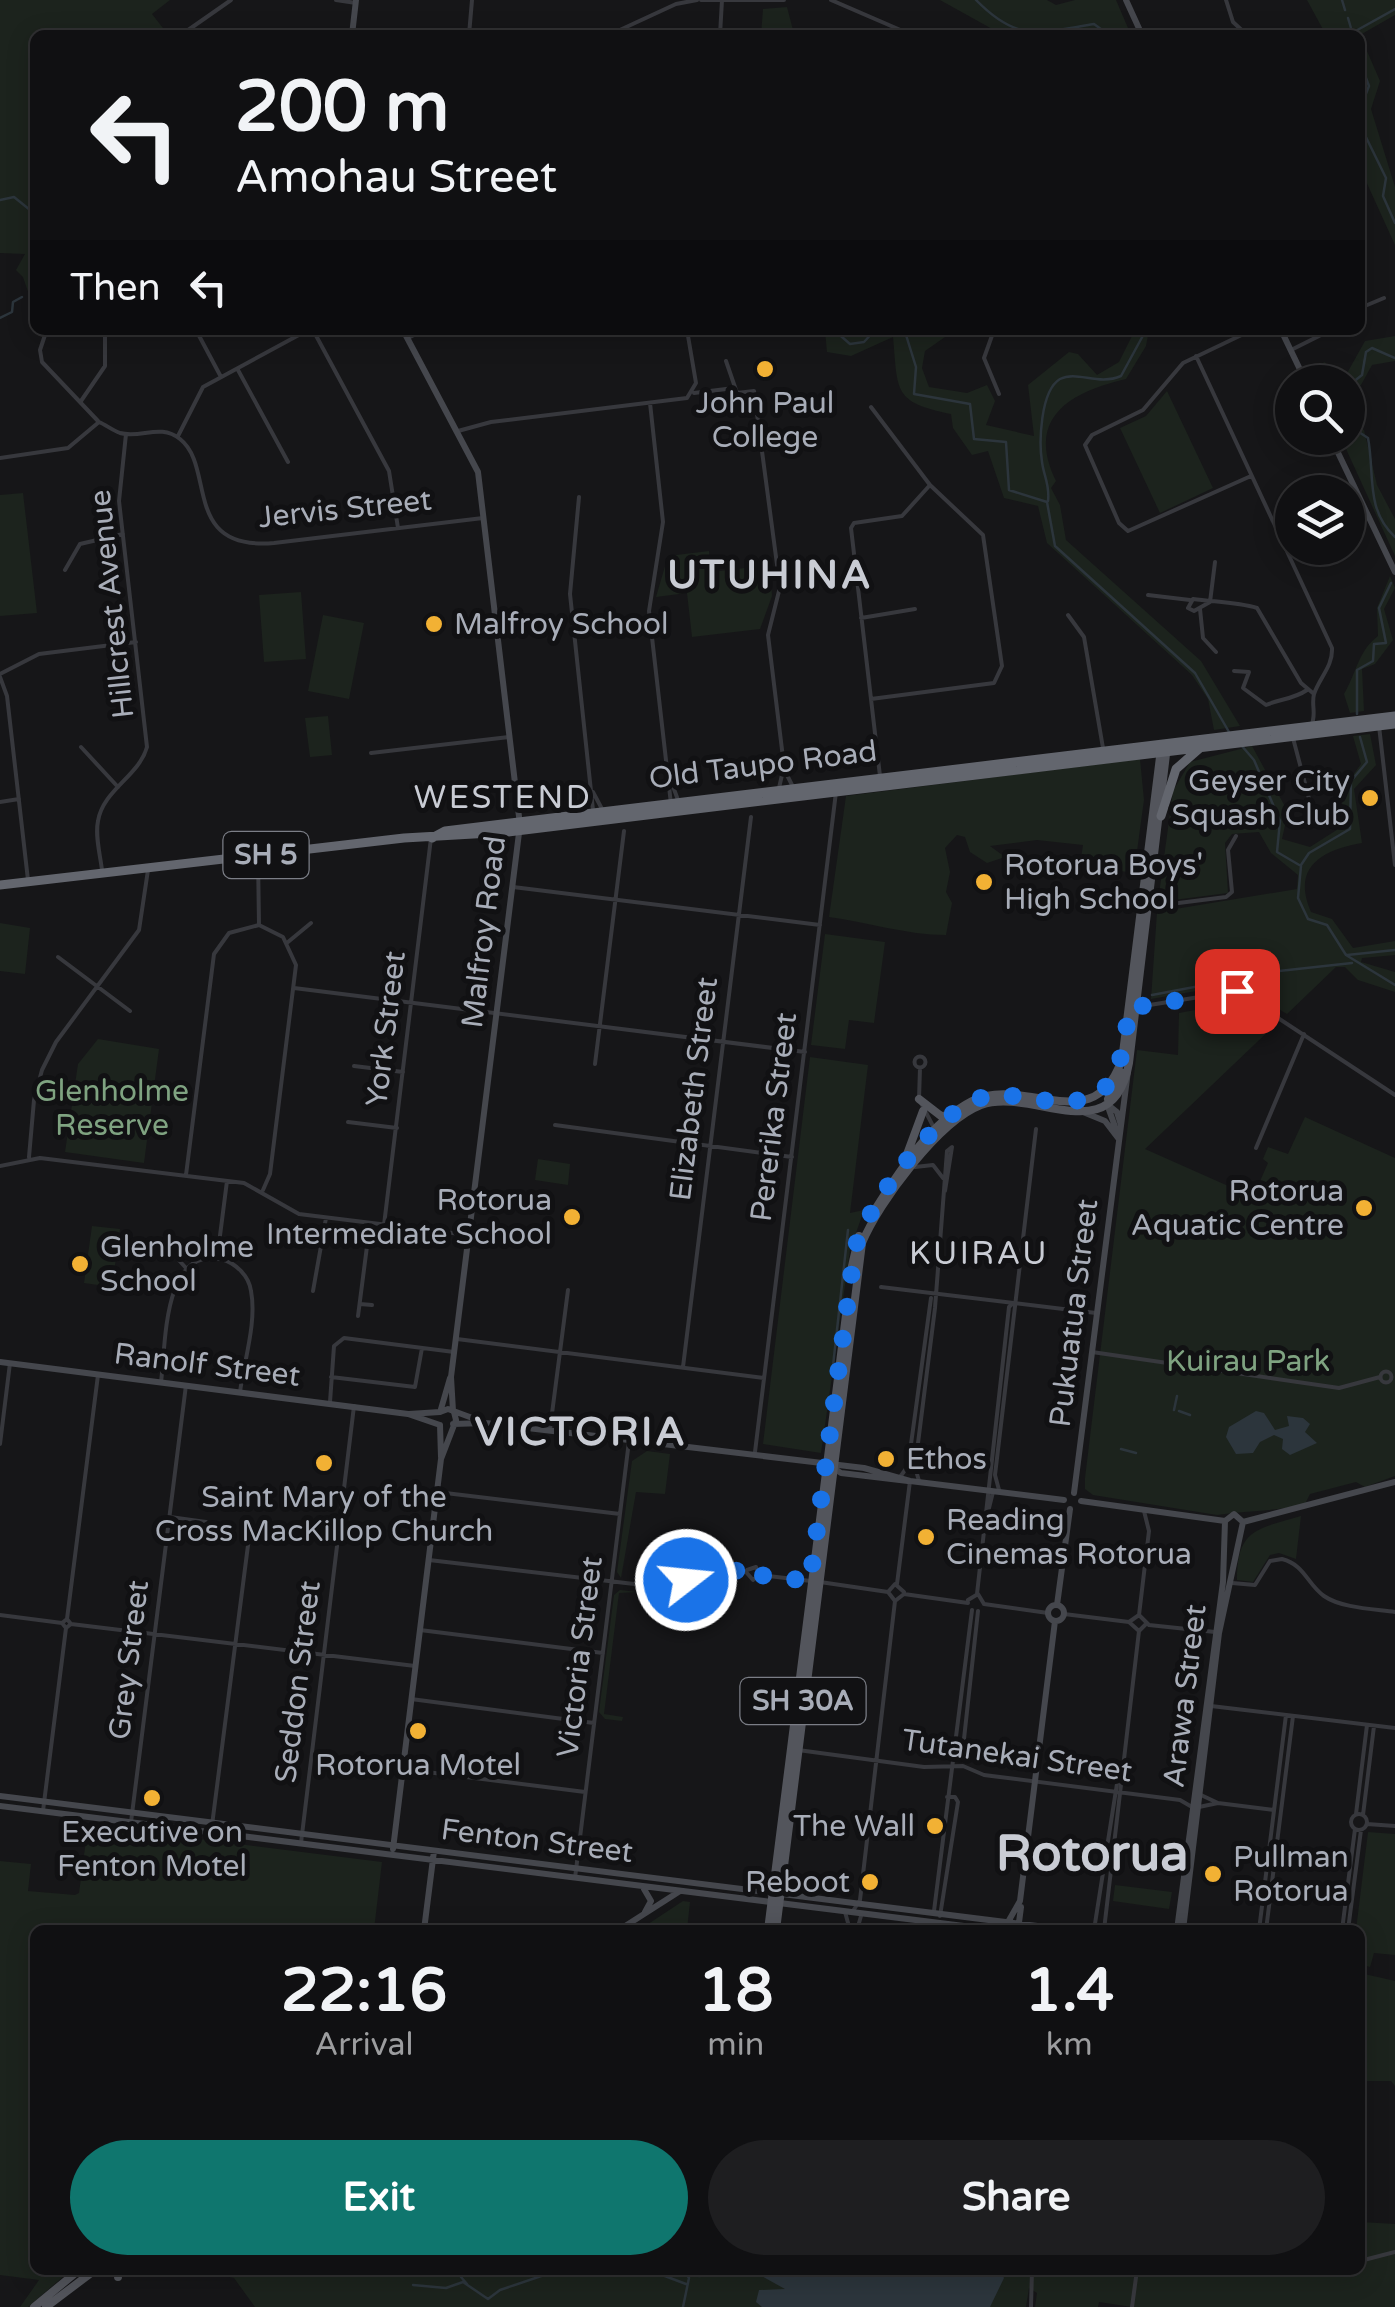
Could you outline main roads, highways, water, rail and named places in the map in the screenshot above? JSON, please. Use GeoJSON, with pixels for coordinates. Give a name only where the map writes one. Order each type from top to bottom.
{"type":"FeatureCollection","features":[{"type":"Feature","properties":{"kind":"highway","name":"Old Taupo Road"},"geometry":{"type":"LineString","coordinates":[[885,779],[1022,769],[1164,746],[1378,722],[1395,716]]}},
{"type":"Feature","properties":{"kind":"highway","name":"Old Taupo Road"},"geometry":{"type":"LineString","coordinates":[[1293,732],[1326,725],[1395,724]]}},
{"type":"Feature","properties":{"kind":"highway","name":"Old Taupo Road"},"geometry":{"type":"LineString","coordinates":[[0,885],[432,838],[445,831],[836,786],[998,762],[1103,750],[1204,745],[1229,739]]}},
{"type":"Feature","properties":{"kind":"highway"},"geometry":{"type":"LineString","coordinates":[[1162,816],[1176,769],[1204,745]]}},
{"type":"Feature","properties":{"kind":"highway","name":"Old Taupo Road"},"geometry":{"type":"LineString","coordinates":[[1058,764],[1098,756],[1103,750]]}},
{"type":"Feature","properties":{"kind":"highway"},"geometry":{"type":"LineString","coordinates":[[998,762],[1002,768],[1022,769]]}},
{"type":"Feature","properties":{"kind":"highway"},"geometry":{"type":"LineString","coordinates":[[968,766],[992,772]]}},
{"type":"Feature","properties":{"kind":"highway","name":"Old Taupo Road"},"geometry":{"type":"LineString","coordinates":[[734,798],[779,788],[836,786]]}},
{"type":"Feature","properties":{"kind":"main road"},"geometry":{"type":"LineString","coordinates":[[1126,0],[1140,30]]}},
{"type":"Feature","properties":{"kind":"main road"},"geometry":{"type":"LineString","coordinates":[[353,30],[356,1]]}},
{"type":"Feature","properties":{"kind":"main road","name":"Malfroy Road"},"geometry":{"type":"LineString","coordinates":[[407,335],[476,466],[519,825],[451,1377],[453,1424]]}},
{"type":"Feature","properties":{"kind":"main road"},"geometry":{"type":"LineString","coordinates":[[1284,335],[1298,365]]}},
{"type":"Feature","properties":{"kind":"main road"},"geometry":{"type":"LineString","coordinates":[[1339,455],[1395,572]]}},
{"type":"Feature","properties":{"kind":"main road"},"geometry":{"type":"LineString","coordinates":[[1146,907],[1162,816],[1164,746]]}},
{"type":"Feature","properties":{"kind":"main road"},"geometry":{"type":"LineString","coordinates":[[1120,1135],[1164,746]]}},
{"type":"Feature","properties":{"kind":"main road"},"geometry":{"type":"LineString","coordinates":[[1107,1104],[1120,1078],[1133,1008]]}},
{"type":"Feature","properties":{"kind":"main road"},"geometry":{"type":"LineString","coordinates":[[1074,1102],[1108,1086],[1124,1052]]}},
{"type":"Feature","properties":{"kind":"main road"},"geometry":{"type":"LineString","coordinates":[[1107,1104],[1122,1088],[1128,1070]]}},
{"type":"Feature","properties":{"kind":"main road","name":"SH 30A"},"geometry":{"type":"LineString","coordinates":[[835,1409],[862,1242],[938,1133],[969,1102],[996,1095],[1074,1102]]}},
{"type":"Feature","properties":{"kind":"main road"},"geometry":{"type":"LineString","coordinates":[[920,1098],[941,1116],[953,1115]]}},
{"type":"Feature","properties":{"kind":"main road","name":"SH 30A"},"geometry":{"type":"LineString","coordinates":[[769,1925],[855,1248],[900,1170],[938,1133],[974,1109],[995,1102],[1082,1112],[1107,1104]]}},
{"type":"Feature","properties":{"kind":"main road"},"geometry":{"type":"LineString","coordinates":[[1074,1102],[1107,1104]]}},
{"type":"Feature","properties":{"kind":"main road","name":"Pukuatua Street"},"geometry":{"type":"LineString","coordinates":[[1074,1493],[1120,1135],[1107,1104]]}},
{"type":"Feature","properties":{"kind":"main road"},"geometry":{"type":"LineString","coordinates":[[900,1170],[923,1111]]}},
{"type":"Feature","properties":{"kind":"main road"},"geometry":{"type":"LineString","coordinates":[[1082,1112],[1104,1121],[1120,1135]]}},
{"type":"Feature","properties":{"kind":"main road","name":"Ranolf Street"},"geometry":{"type":"LineString","coordinates":[[0,1362],[354,1406],[408,1414],[440,1425]]}},
{"type":"Feature","properties":{"kind":"main road","name":"Malfroy Road"},"geometry":{"type":"LineString","coordinates":[[440,1425],[451,1377]]}},
{"type":"Feature","properties":{"kind":"main road"},"geometry":{"type":"LineString","coordinates":[[453,1411],[486,1422],[550,1431],[864,1468],[910,1481]]}},
{"type":"Feature","properties":{"kind":"main road","name":"Ranolf Street"},"geometry":{"type":"LineString","coordinates":[[408,1414],[453,1411]]}},
{"type":"Feature","properties":{"kind":"main road"},"geometry":{"type":"LineString","coordinates":[[442,1459],[440,1425],[486,1422]]}},
{"type":"Feature","properties":{"kind":"main road"},"geometry":{"type":"LineString","coordinates":[[392,1855],[437,1492],[453,1424]]}},
{"type":"Feature","properties":{"kind":"main road"},"geometry":{"type":"LineString","coordinates":[[828,1466],[841,1473],[1064,1500],[1074,1493],[1081,1502]]}},
{"type":"Feature","properties":{"kind":"main road"},"geometry":{"type":"LineString","coordinates":[[1070,1509],[1081,1502],[1241,1526],[1395,1482]]}},
{"type":"Feature","properties":{"kind":"main road"},"geometry":{"type":"LineString","coordinates":[[1055,1621],[1048,1613],[1057,1605],[1070,1509],[1064,1500]]}},
{"type":"Feature","properties":{"kind":"main road"},"geometry":{"type":"LineString","coordinates":[[1225,1524],[1234,1514],[1241,1526]]}},
{"type":"Feature","properties":{"kind":"main road","name":"Arawa Street"},"geometry":{"type":"LineString","coordinates":[[1225,1524],[1225,1582]]}},
{"type":"Feature","properties":{"kind":"main road","name":"Arawa Street"},"geometry":{"type":"LineString","coordinates":[[1181,1925],[1217,1633],[1225,1582],[1241,1526]]}},
{"type":"Feature","properties":{"kind":"main road"},"geometry":{"type":"LineString","coordinates":[[1017,1925],[1055,1621],[1064,1614],[1057,1605]]}},
{"type":"Feature","properties":{"kind":"main road","name":"Fenton Street"},"geometry":{"type":"LineString","coordinates":[[0,1796],[576,1868],[936,1922],[1017,1925]]}},
{"type":"Feature","properties":{"kind":"main road","name":"Fenton Street"},"geometry":{"type":"LineString","coordinates":[[0,1806],[680,1891],[775,1898]]}},
{"type":"Feature","properties":{"kind":"main road"},"geometry":{"type":"LineString","coordinates":[[425,1925],[434,1851]]}},
{"type":"Feature","properties":{"kind":"main road"},"geometry":{"type":"LineString","coordinates":[[642,1886],[650,1898],[644,1914]]}},
{"type":"Feature","properties":{"kind":"main road"},"geometry":{"type":"LineString","coordinates":[[627,1925],[680,1891]]}},
{"type":"Feature","properties":{"kind":"main road","name":"SH 30A"},"geometry":{"type":"LineString","coordinates":[[775,1898],[776,1925]]}},
{"type":"Feature","properties":{"kind":"main road"},"geometry":{"type":"LineString","coordinates":[[34,2307],[74,2275]]}},
{"type":"Feature","properties":{"kind":"main road"},"geometry":{"type":"LineString","coordinates":[[46,2307],[88,2275]]}},
{"type":"Feature","properties":{"kind":"waterway"},"geometry":{"type":"LineString","coordinates":[[976,0],[1004,23],[1024,30]]}},
{"type":"Feature","properties":{"kind":"waterway"},"geometry":{"type":"LineString","coordinates":[[1342,0],[1345,10]]}},
{"type":"Feature","properties":{"kind":"waterway"},"geometry":{"type":"LineString","coordinates":[[1357,30],[1395,9]]}},
{"type":"Feature","properties":{"kind":"waterway"},"geometry":{"type":"LineString","coordinates":[[1348,18],[1352,30]]}},
{"type":"Feature","properties":{"kind":"waterway"},"geometry":{"type":"LineString","coordinates":[[1056,30],[1094,24],[1102,30]]}},
{"type":"Feature","properties":{"kind":"waterway"},"geometry":{"type":"LineString","coordinates":[[1365,75],[1369,86],[1365,96]]}},
{"type":"Feature","properties":{"kind":"waterway"},"geometry":{"type":"LineString","coordinates":[[1365,135],[1386,178],[1383,196],[1395,223]]}},
{"type":"Feature","properties":{"kind":"waterway"},"geometry":{"type":"LineString","coordinates":[[0,200],[14,197],[30,210]]}},
{"type":"Feature","properties":{"kind":"waterway"},"geometry":{"type":"LineString","coordinates":[[0,318],[12,312],[13,302],[22,297]]}},
{"type":"Feature","properties":{"kind":"waterway"},"geometry":{"type":"LineString","coordinates":[[840,335],[850,344],[864,342],[870,335]]}},
{"type":"Feature","properties":{"kind":"waterway"},"geometry":{"type":"LineString","coordinates":[[906,335],[916,367],[914,394],[970,404],[974,439],[1006,442],[1009,490],[1047,502],[1055,546],[1195,673],[1229,732]]}},
{"type":"Feature","properties":{"kind":"waterway"},"geometry":{"type":"LineString","coordinates":[[1048,501],[1041,431],[1053,385],[1073,376],[1121,376],[1143,335]]}},
{"type":"Feature","properties":{"kind":"waterway"},"geometry":{"type":"LineString","coordinates":[[1364,365],[1366,352],[1372,348],[1395,358]]}},
{"type":"Feature","properties":{"kind":"waterway"},"geometry":{"type":"LineString","coordinates":[[1365,436],[1375,503],[1395,537]]}},
{"type":"Feature","properties":{"kind":"waterway"},"geometry":{"type":"LineString","coordinates":[[1357,714],[1357,670],[1373,661],[1374,644],[1386,643],[1379,608],[1391,583]]}},
{"type":"Feature","properties":{"kind":"waterway"},"geometry":{"type":"LineString","coordinates":[[1301,865],[1309,853],[1350,829],[1351,781],[1367,762],[1360,737]]}},
{"type":"Feature","properties":{"kind":"waterway"},"geometry":{"type":"LineString","coordinates":[[1241,745],[1254,760],[1280,821],[1277,852],[1301,866],[1298,898],[1308,919],[1327,925],[1346,955],[1395,985]]}},
{"type":"Feature","properties":{"kind":"waterway"},"geometry":{"type":"LineString","coordinates":[[1347,955],[1395,950]]}},
{"type":"Feature","properties":{"kind":"waterway"},"geometry":{"type":"LineString","coordinates":[[1152,995],[1279,971],[1352,963]]}},
{"type":"Feature","properties":{"kind":"waterway"},"geometry":{"type":"LineString","coordinates":[[833,1366],[848,1230]]}},
{"type":"Feature","properties":{"kind":"waterway"},"geometry":{"type":"LineString","coordinates":[[1174,1410],[1177,1396]]}},
{"type":"Feature","properties":{"kind":"waterway"},"geometry":{"type":"LineString","coordinates":[[1179,1411],[1190,1415]]}},
{"type":"Feature","properties":{"kind":"waterway"},"geometry":{"type":"LineString","coordinates":[[1121,1449],[1136,1453]]}},
{"type":"Feature","properties":{"kind":"waterway"},"geometry":{"type":"LineString","coordinates":[[459,2275],[467,2284]]}},
{"type":"Feature","properties":{"kind":"waterway"},"geometry":{"type":"LineString","coordinates":[[413,2285],[446,2288],[463,2282],[488,2299],[500,2290],[544,2275]]}},
{"type":"Feature","properties":{"kind":"waterway"},"geometry":{"type":"LineString","coordinates":[[662,2275],[686,2284]]}},
{"type":"Feature","properties":{"kind":"waterway"},"geometry":{"type":"LineString","coordinates":[[683,2307],[687,2275]]}},
{"type":"Feature","properties":{"kind":"waterway"},"geometry":{"type":"LineString","coordinates":[[690,2275],[702,2275]]}},
{"type":"Feature","properties":{"kind":"place","name":"John Paul College"},"geometry":{"type":"Point","coordinates":[765,369]}},
{"type":"Feature","properties":{"kind":"place","name":"Malfroy School"},"geometry":{"type":"Point","coordinates":[434,624]}},
{"type":"Feature","properties":{"kind":"place","name":"Geyser City Squash Club"},"geometry":{"type":"Point","coordinates":[1370,798]}},
{"type":"Feature","properties":{"kind":"place","name":"Rotorua Boys' High School"},"geometry":{"type":"Point","coordinates":[984,882]}},
{"type":"Feature","properties":{"kind":"place","name":"Rotorua Aquatic Centre"},"geometry":{"type":"Point","coordinates":[1364,1208]}},
{"type":"Feature","properties":{"kind":"place","name":"Rotorua Intermediate School"},"geometry":{"type":"Point","coordinates":[572,1217]}},
{"type":"Feature","properties":{"kind":"place","name":"Glenholme School"},"geometry":{"type":"Point","coordinates":[80,1264]}},
{"type":"Feature","properties":{"kind":"place","name":"Ethos"},"geometry":{"type":"Point","coordinates":[886,1459]}},
{"type":"Feature","properties":{"kind":"place","name":"Saint Mary of the Cross MacKillop Church"},"geometry":{"type":"Point","coordinates":[324,1463]}},
{"type":"Feature","properties":{"kind":"place","name":"Reading Cinemas Rotorua"},"geometry":{"type":"Point","coordinates":[926,1537]}},
{"type":"Feature","properties":{"kind":"place","name":"Rotorua Motel"},"geometry":{"type":"Point","coordinates":[418,1731]}},
{"type":"Feature","properties":{"kind":"place","name":"Executive on Fenton Motel"},"geometry":{"type":"Point","coordinates":[152,1798]}},
{"type":"Feature","properties":{"kind":"place","name":"The Wall"},"geometry":{"type":"Point","coordinates":[935,1826]}},
{"type":"Feature","properties":{"kind":"place","name":"Pullman Rotorua"},"geometry":{"type":"Point","coordinates":[1213,1874]}},
{"type":"Feature","properties":{"kind":"place","name":"Reboot"},"geometry":{"type":"Point","coordinates":[870,1882]}},
{"type":"Feature","properties":{"kind":"district","name":"UTUHINA"},"geometry":{"type":"Point","coordinates":[770,575]}},
{"type":"Feature","properties":{"kind":"district","name":"WESTEND"},"geometry":{"type":"Point","coordinates":[503,798]}},
{"type":"Feature","properties":{"kind":"district","name":"KUIRAU"},"geometry":{"type":"Point","coordinates":[979,1254]}},
{"type":"Feature","properties":{"kind":"district","name":"VICTORIA"},"geometry":{"type":"Point","coordinates":[581,1432]}},
{"type":"Feature","properties":{"kind":"district","name":"Rotorua"},"geometry":{"type":"Point","coordinates":[1092,1854]}},
{"type":"Feature","properties":{"kind":"park label","name":"Glenholme Reserve"},"geometry":{"type":"Point","coordinates":[112,1108]}},
{"type":"Feature","properties":{"kind":"park label","name":"Kuirau Park"},"geometry":{"type":"Point","coordinates":[1248,1361]}}]}
